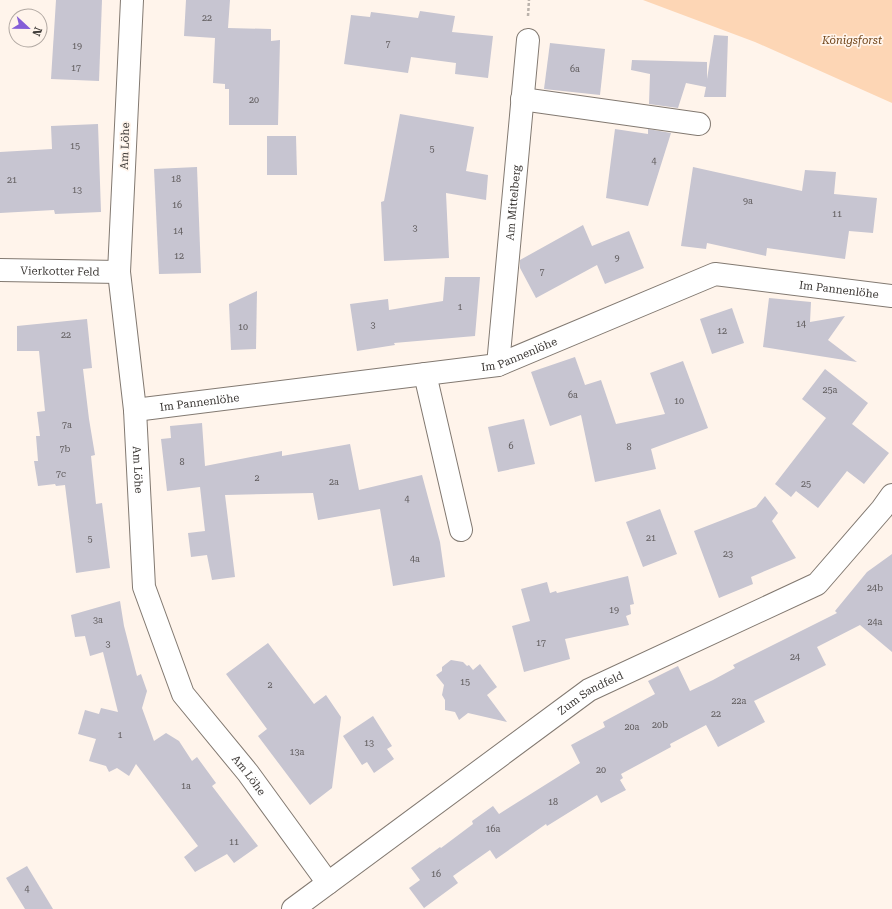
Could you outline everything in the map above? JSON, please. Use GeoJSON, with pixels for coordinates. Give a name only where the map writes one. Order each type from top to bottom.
{"type":"FeatureCollection","features":[{"type":"Feature","properties":{"kind":"street","name":"Am Löhe"},"geometry":{"type":"LineString","coordinates":[[132,0],[119,272],[135,410],[144,587],[183,694],[248,773],[328,883]]}},
{"type":"Feature","properties":{"kind":"street","name":"Am Mittelberg"},"geometry":{"type":"LineString","coordinates":[[498,365],[528,40]]}},
{"type":"Feature","properties":{"kind":"street"},"geometry":{"type":"LineString","coordinates":[[522,99],[699,124]]}},
{"type":"Feature","properties":{"kind":"street","name":"Vierkotter Feld"},"geometry":{"type":"LineString","coordinates":[[0,270],[119,272]]}},
{"type":"Feature","properties":{"kind":"street","name":"Im Pannenlöhe"},"geometry":{"type":"LineString","coordinates":[[135,410],[498,365],[715,274],[892,296]]}},
{"type":"Feature","properties":{"kind":"street"},"geometry":{"type":"LineString","coordinates":[[425,374],[460,530]]}},
{"type":"Feature","properties":{"kind":"street","name":"Zum Sandfeld"},"geometry":{"type":"LineString","coordinates":[[293,909],[589,690],[817,584],[892,496]]}},
{"type":"Feature","properties":{"kind":"green space","name":"Königsforst"},"geometry":{"type":"Polygon","coordinates":[[[643,0],[892,0],[892,103],[755,42],[643,0]]]}},
{"type":"Feature","properties":{"kind":"building"},"geometry":{"type":"Polygon","coordinates":[[[56,0],[102,0],[99,81],[51,79],[56,0]]]}},
{"type":"Feature","properties":{"kind":"building"},"geometry":{"type":"Polygon","coordinates":[[[186,0],[230,0],[228,28],[271,29],[271,41],[280,40],[278,125],[229,125],[229,89],[225,89],[225,84],[213,83],[215,38],[184,36],[186,0]]]}},
{"type":"Feature","properties":{"kind":"building"},"geometry":{"type":"Polygon","coordinates":[[[420,11],[455,16],[452,32],[493,36],[488,78],[455,74],[456,63],[411,57],[408,73],[344,64],[351,15],[370,17],[371,12],[418,18],[420,11]]]}},
{"type":"Feature","properties":{"kind":"building"},"geometry":{"type":"Polygon","coordinates":[[[714,35],[728,36],[726,97],[704,97],[706,87],[686,83],[678,108],[649,104],[650,74],[631,70],[632,60],[707,62],[707,79],[714,35]]]}},
{"type":"Feature","properties":{"kind":"building"},"geometry":{"type":"Polygon","coordinates":[[[550,43],[605,49],[600,95],[544,89],[550,43]]]}},
{"type":"Feature","properties":{"kind":"building"},"geometry":{"type":"Polygon","coordinates":[[[400,114],[474,127],[466,171],[488,175],[486,200],[446,193],[449,258],[384,261],[381,202],[384,201],[400,114]]]}},
{"type":"Feature","properties":{"kind":"building"},"geometry":{"type":"Polygon","coordinates":[[[98,124],[101,212],[55,214],[54,210],[0,213],[0,152],[52,149],[51,126],[98,124]]]}},
{"type":"Feature","properties":{"kind":"building"},"geometry":{"type":"Polygon","coordinates":[[[615,129],[648,134],[648,129],[671,133],[648,206],[606,198],[615,129]]]}},
{"type":"Feature","properties":{"kind":"building"},"geometry":{"type":"Polygon","coordinates":[[[267,136],[296,136],[297,175],[267,175],[267,136]]]}},
{"type":"Feature","properties":{"kind":"building"},"geometry":{"type":"Polygon","coordinates":[[[197,167],[201,273],[159,274],[154,169],[197,167]]]}},
{"type":"Feature","properties":{"kind":"building"},"geometry":{"type":"Polygon","coordinates":[[[693,167],[802,191],[805,170],[836,172],[834,194],[877,198],[873,233],[849,231],[845,259],[767,248],[766,256],[707,243],[706,249],[681,246],[693,167]]]}},
{"type":"Feature","properties":{"kind":"building"},"geometry":{"type":"Polygon","coordinates":[[[583,225],[592,246],[629,231],[644,268],[605,284],[597,265],[536,298],[520,268],[520,260],[583,225]]]}},
{"type":"Feature","properties":{"kind":"building"},"geometry":{"type":"Polygon","coordinates":[[[445,277],[480,277],[475,336],[394,343],[395,345],[357,351],[350,304],[388,299],[389,310],[443,301],[445,277]]]}},
{"type":"Feature","properties":{"kind":"building"},"geometry":{"type":"Polygon","coordinates":[[[257,291],[256,349],[231,350],[229,304],[257,291]]]}},
{"type":"Feature","properties":{"kind":"building"},"geometry":{"type":"Polygon","coordinates":[[[769,298],[811,302],[810,322],[845,316],[828,340],[857,362],[763,347],[769,298]]]}},
{"type":"Feature","properties":{"kind":"building"},"geometry":{"type":"Polygon","coordinates":[[[732,308],[744,343],[712,354],[700,319],[732,308]]]}},
{"type":"Feature","properties":{"kind":"building"},"geometry":{"type":"Polygon","coordinates":[[[87,319],[92,368],[83,369],[95,455],[91,456],[96,504],[102,503],[110,568],[76,573],[65,485],[56,486],[55,484],[38,486],[34,461],[38,461],[36,436],[40,436],[37,412],[45,411],[39,351],[17,351],[17,326],[87,319]]]}},
{"type":"Feature","properties":{"kind":"building"},"geometry":{"type":"Polygon","coordinates":[[[575,357],[585,385],[601,380],[616,424],[665,414],[650,373],[683,361],[708,428],[651,449],[656,469],[595,482],[581,415],[550,426],[531,372],[575,357]]]}},
{"type":"Feature","properties":{"kind":"building"},"geometry":{"type":"Polygon","coordinates":[[[825,369],[868,403],[852,424],[889,453],[864,484],[847,471],[818,508],[796,491],[791,497],[775,484],[826,418],[802,399],[825,369]]]}},
{"type":"Feature","properties":{"kind":"building"},"geometry":{"type":"Polygon","coordinates":[[[524,419],[535,464],[498,472],[488,427],[524,419]]]}},
{"type":"Feature","properties":{"kind":"building"},"geometry":{"type":"Polygon","coordinates":[[[202,423],[205,466],[282,451],[282,456],[350,444],[359,490],[422,475],[440,542],[445,577],[393,586],[380,509],[318,520],[313,493],[225,495],[235,577],[212,580],[207,555],[191,557],[188,533],[205,531],[200,487],[167,491],[161,439],[171,438],[170,426],[202,423]]]}},
{"type":"Feature","properties":{"kind":"building"},"geometry":{"type":"Polygon","coordinates":[[[765,496],[778,513],[772,521],[796,558],[751,577],[753,584],[719,598],[694,531],[756,507],[765,496]]]}},
{"type":"Feature","properties":{"kind":"building"},"geometry":{"type":"Polygon","coordinates":[[[660,509],[677,554],[643,567],[626,522],[660,509]]]}},
{"type":"Feature","properties":{"kind":"building"},"geometry":{"type":"Polygon","coordinates":[[[892,554],[892,652],[860,625],[817,647],[826,665],[754,701],[765,722],[718,747],[706,725],[670,744],[671,747],[621,774],[623,778],[620,780],[626,790],[601,803],[597,795],[547,826],[546,824],[496,859],[490,850],[453,876],[458,883],[424,908],[409,888],[420,880],[411,868],[473,824],[472,821],[493,806],[499,814],[580,763],[571,745],[605,727],[603,722],[655,694],[648,681],[678,666],[690,691],[713,680],[735,668],[733,665],[837,613],[835,611],[867,572],[892,554]]]}},
{"type":"Feature","properties":{"kind":"building"},"geometry":{"type":"Polygon","coordinates":[[[628,576],[634,604],[630,605],[631,614],[626,616],[629,625],[565,639],[570,659],[524,672],[512,626],[530,621],[521,589],[547,582],[550,593],[556,591],[557,593],[628,576]]]}},
{"type":"Feature","properties":{"kind":"building"},"geometry":{"type":"Polygon","coordinates":[[[120,601],[124,626],[137,676],[141,674],[147,691],[142,708],[154,741],[166,733],[179,741],[192,761],[197,757],[216,783],[212,786],[258,846],[234,863],[227,854],[195,872],[184,857],[198,846],[136,764],[129,776],[117,768],[109,772],[106,766],[89,761],[96,739],[78,734],[85,710],[99,714],[101,708],[118,712],[103,652],[90,656],[85,636],[75,637],[71,615],[120,601]]]}},
{"type":"Feature","properties":{"kind":"building"},"geometry":{"type":"Polygon","coordinates":[[[268,643],[314,704],[326,695],[341,717],[332,788],[310,805],[258,736],[267,729],[226,674],[268,643]]]}},
{"type":"Feature","properties":{"kind":"building"},"geometry":{"type":"Polygon","coordinates":[[[451,660],[463,662],[467,666],[469,665],[473,670],[480,664],[497,687],[487,695],[507,722],[468,713],[459,720],[455,712],[445,710],[445,700],[442,695],[444,685],[436,675],[442,671],[442,667],[451,660]]]}},
{"type":"Feature","properties":{"kind":"building"},"geometry":{"type":"Polygon","coordinates":[[[373,716],[392,746],[387,749],[394,759],[374,773],[367,762],[362,765],[343,736],[373,716]]]}},
{"type":"Feature","properties":{"kind":"building"},"geometry":{"type":"Polygon","coordinates":[[[27,866],[53,909],[25,909],[6,878],[27,866]]]}}]}
